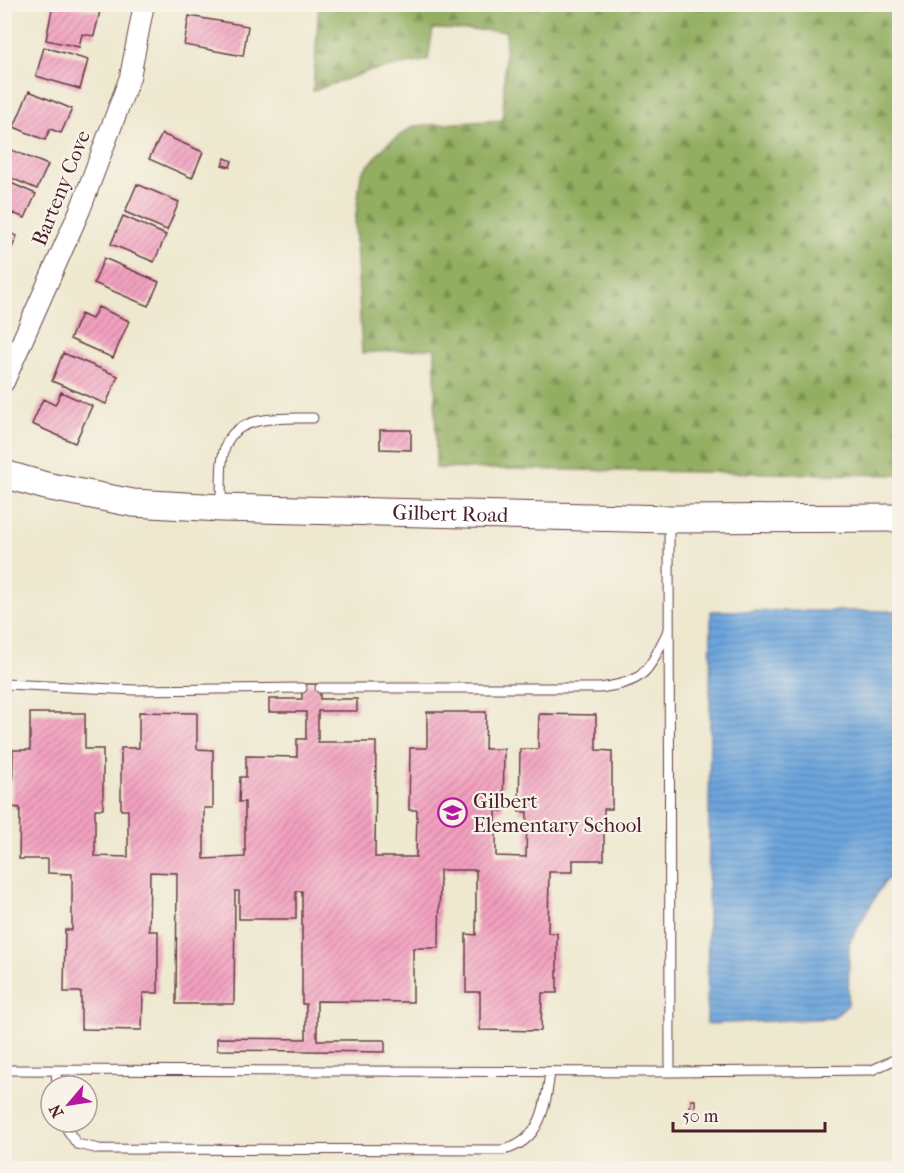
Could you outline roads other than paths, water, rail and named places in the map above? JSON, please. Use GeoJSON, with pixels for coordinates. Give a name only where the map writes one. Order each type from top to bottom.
{"type":"FeatureCollection","features":[{"type":"Feature","properties":{"kind":"street","name":"Barteny Cove"},"geometry":{"type":"LineString","coordinates":[[4,382],[80,210],[126,88],[144,4]]}},
{"type":"Feature","properties":{"kind":"street","name":"Gilbert Road"},"geometry":{"type":"LineString","coordinates":[[4,474],[46,486],[133,503],[221,508],[669,519],[900,518]]}},
{"type":"Feature","properties":{"kind":"lane"},"geometry":{"type":"LineString","coordinates":[[221,508],[225,447],[232,432],[244,425],[288,418],[313,418]]}},
{"type":"Feature","properties":{"kind":"lane"},"geometry":{"type":"LineString","coordinates":[[669,519],[670,1072]]}},
{"type":"Feature","properties":{"kind":"lane"},"geometry":{"type":"LineString","coordinates":[[320,688],[599,688],[629,684],[648,670],[669,629]]}},
{"type":"Feature","properties":{"kind":"lane"},"geometry":{"type":"LineString","coordinates":[[4,684],[135,690],[302,688]]}},
{"type":"Feature","properties":{"kind":"lane"},"geometry":{"type":"LineString","coordinates":[[4,1070],[670,1072],[872,1070],[900,1057]]}},
{"type":"Feature","properties":{"kind":"lane"},"geometry":{"type":"LineString","coordinates":[[70,1134],[77,1144],[99,1149],[503,1150],[526,1140],[538,1125],[545,1108],[550,1072]]}},
{"type":"Feature","properties":{"kind":"water"},"geometry":{"type":"Polygon","coordinates":[[[711,611],[899,611],[899,866],[881,887],[849,943],[848,1005],[833,1018],[707,1024],[711,611]]]}},
{"type":"Feature","properties":{"kind":"place","name":"Gilbert Elementary School"},"geometry":{"type":"Point","coordinates":[452,813]}}]}
